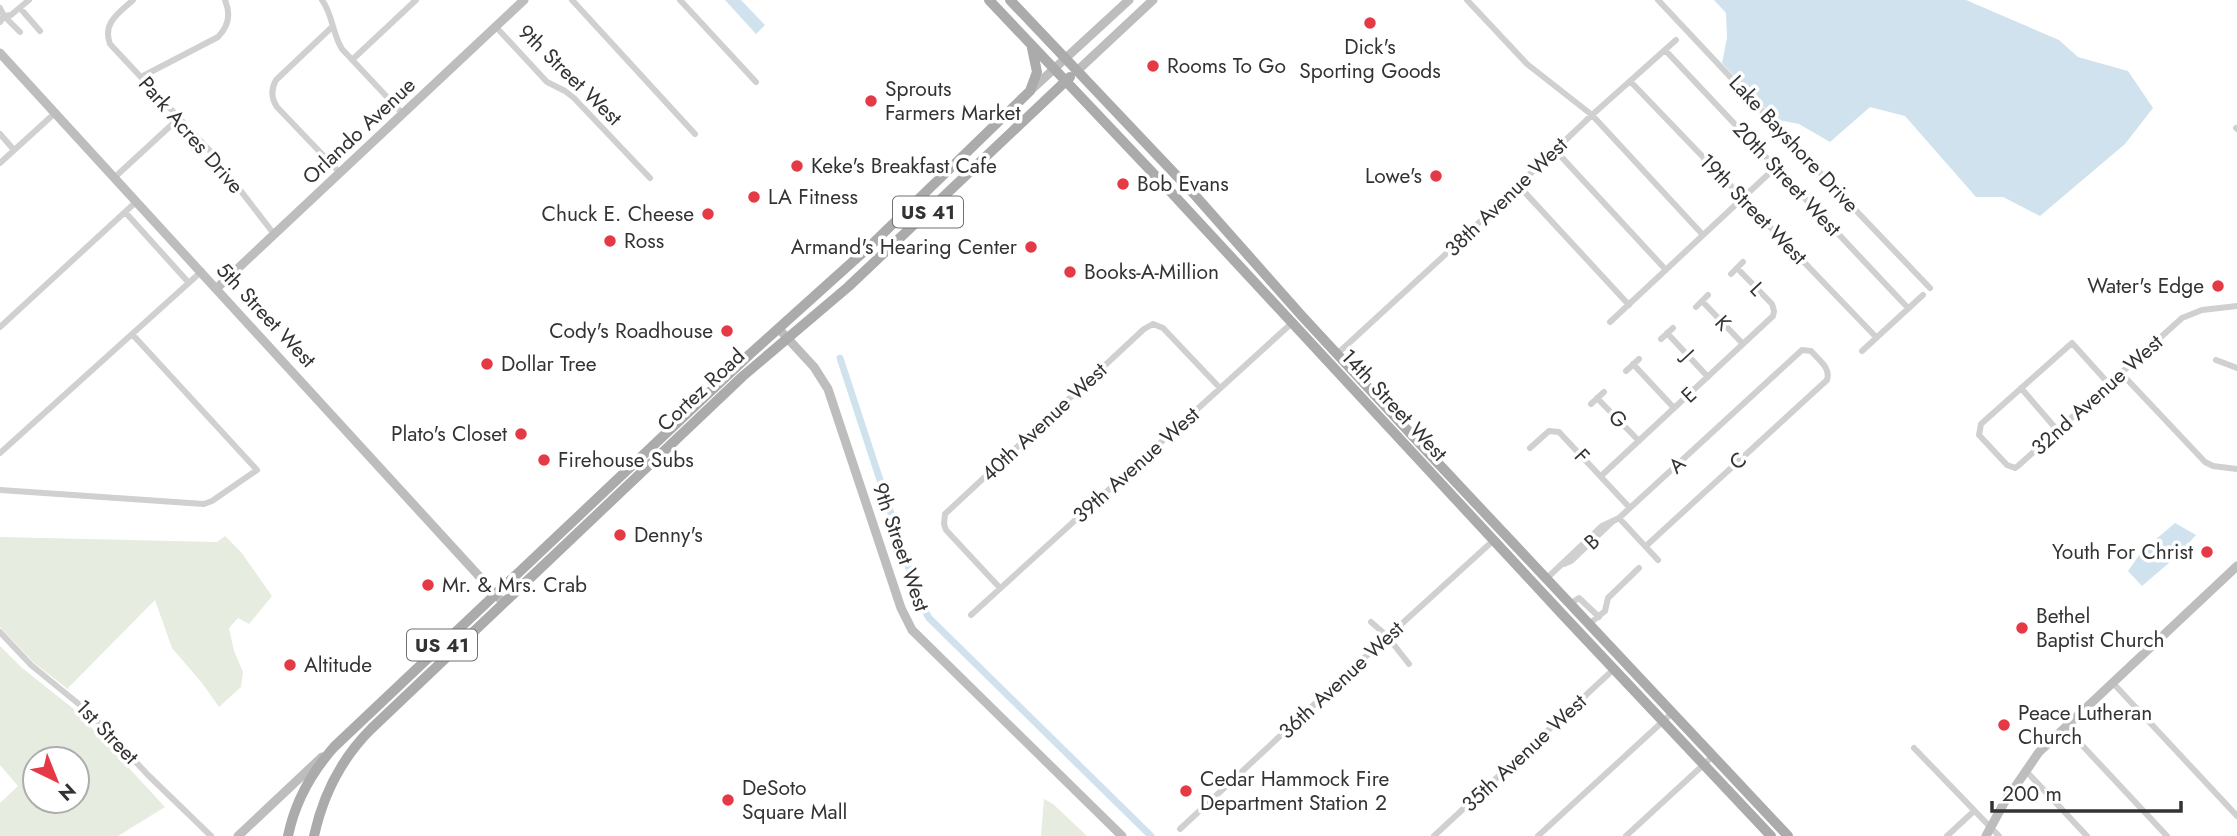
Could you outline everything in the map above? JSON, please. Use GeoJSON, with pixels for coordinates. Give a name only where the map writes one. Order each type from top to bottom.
{"type":"FeatureCollection","features":[{"type":"Feature","properties":{"kind":"main road","name":"14th Street West"},"geometry":{"type":"LineString","coordinates":[[989,0],[1771,836]]}},
{"type":"Feature","properties":{"kind":"main road","name":"14th Street West"},"geometry":{"type":"LineString","coordinates":[[1010,0],[1788,836]]}},
{"type":"Feature","properties":{"kind":"main road"},"geometry":{"type":"LineString","coordinates":[[1030,91],[1037,72],[1032,47]]}},
{"type":"Feature","properties":{"kind":"main road","name":"Cortez Road"},"geometry":{"type":"LineString","coordinates":[[314,836],[331,785],[356,746],[566,528],[641,457],[783,333],[848,287],[1077,71]]}},
{"type":"Feature","properties":{"kind":"main road","name":"Cortez Road"},"geometry":{"type":"LineString","coordinates":[[288,836],[304,789],[334,747],[500,598],[574,537],[1030,91]]}},
{"type":"Feature","properties":{"kind":"main road"},"geometry":{"type":"LineString","coordinates":[[1159,180],[1171,180],[1215,219]]}},
{"type":"Feature","properties":{"kind":"street"},"geometry":{"type":"LineString","coordinates":[[2,19],[29,0]]}},
{"type":"Feature","properties":{"kind":"street","name":"Park Acres Drive"},"geometry":{"type":"LineString","coordinates":[[134,0],[112,20],[107,37],[115,50],[210,151],[274,234]]}},
{"type":"Feature","properties":{"kind":"street"},"geometry":{"type":"LineString","coordinates":[[141,77],[218,37],[229,20],[225,0]]}},
{"type":"Feature","properties":{"kind":"street"},"geometry":{"type":"LineString","coordinates":[[322,0],[331,16],[339,44],[403,114]]}},
{"type":"Feature","properties":{"kind":"street"},"geometry":{"type":"LineString","coordinates":[[352,60],[416,0]]}},
{"type":"Feature","properties":{"kind":"street","name":"Orlando Avenue"},"geometry":{"type":"LineString","coordinates":[[217,288],[524,0]]}},
{"type":"Feature","properties":{"kind":"street"},"geometry":{"type":"LineString","coordinates":[[572,0],[695,134]]}},
{"type":"Feature","properties":{"kind":"street"},"geometry":{"type":"LineString","coordinates":[[680,0],[756,82]]}},
{"type":"Feature","properties":{"kind":"street","name":"Cortez Road"},"geometry":{"type":"LineString","coordinates":[[1030,91],[1129,0]]}},
{"type":"Feature","properties":{"kind":"street","name":"Cortez Road"},"geometry":{"type":"LineString","coordinates":[[1077,71],[1153,0]]}},
{"type":"Feature","properties":{"kind":"street"},"geometry":{"type":"LineString","coordinates":[[1467,0],[1527,64],[1591,115],[1703,236]]}},
{"type":"Feature","properties":{"kind":"street","name":"Lake Bayshore Drive"},"geometry":{"type":"LineString","coordinates":[[1658,0],[1767,116],[1780,125],[1824,177],[1930,288]]}},
{"type":"Feature","properties":{"kind":"street"},"geometry":{"type":"LineString","coordinates":[[0,8],[2,19],[20,32]]}},
{"type":"Feature","properties":{"kind":"street"},"geometry":{"type":"LineString","coordinates":[[20,8],[40,32]]}},
{"type":"Feature","properties":{"kind":"street"},"geometry":{"type":"LineString","coordinates":[[332,27],[276,80],[272,94],[277,107],[340,173]]}},
{"type":"Feature","properties":{"kind":"street","name":"9th Street West"},"geometry":{"type":"LineString","coordinates":[[496,27],[547,82],[574,98],[650,178]]}},
{"type":"Feature","properties":{"kind":"street","name":"38th Avenue West"},"geometry":{"type":"LineString","coordinates":[[1337,354],[1591,115],[1676,40]]}},
{"type":"Feature","properties":{"kind":"street","name":"20th Street West"},"geometry":{"type":"LineString","coordinates":[[1665,50],[1908,308]]}},
{"type":"Feature","properties":{"kind":"street","name":"5th Street West"},"geometry":{"type":"LineString","coordinates":[[0,53],[500,598]]}},
{"type":"Feature","properties":{"kind":"street","name":"19th Street West"},"geometry":{"type":"LineString","coordinates":[[1630,81],[1876,337]]}},
{"type":"Feature","properties":{"kind":"street"},"geometry":{"type":"LineString","coordinates":[[0,163],[55,113]]}},
{"type":"Feature","properties":{"kind":"street"},"geometry":{"type":"LineString","coordinates":[[115,177],[179,118]]}},
{"type":"Feature","properties":{"kind":"street"},"geometry":{"type":"LineString","coordinates":[[0,134],[14,150]]}},
{"type":"Feature","properties":{"kind":"street"},"geometry":{"type":"LineString","coordinates":[[1555,150],[1665,270]]}},
{"type":"Feature","properties":{"kind":"street"},"geometry":{"type":"LineString","coordinates":[[1610,322],[1776,167]]}},
{"type":"Feature","properties":{"kind":"street"},"geometry":{"type":"LineString","coordinates":[[1518,185],[1629,305]]}},
{"type":"Feature","properties":{"kind":"street"},"geometry":{"type":"LineString","coordinates":[[0,327],[136,201]]}},
{"type":"Feature","properties":{"kind":"street","name":"5th Street West"},"geometry":{"type":"LineString","coordinates":[[125,212],[189,283]]}},
{"type":"Feature","properties":{"kind":"street","name":"L"},"geometry":{"type":"LineString","coordinates":[[1731,274],[1744,262]]}},
{"type":"Feature","properties":{"kind":"street","name":"L"},"geometry":{"type":"LineString","coordinates":[[1737,268],[1772,304],[1774,311]]}},
{"type":"Feature","properties":{"kind":"street"},"geometry":{"type":"LineString","coordinates":[[0,453],[202,271]]}},
{"type":"Feature","properties":{"kind":"street"},"geometry":{"type":"LineString","coordinates":[[1861,351],[1923,295]]}},
{"type":"Feature","properties":{"kind":"street","name":"K"},"geometry":{"type":"LineString","coordinates":[[1696,307],[1705,298],[1743,344]]}},
{"type":"Feature","properties":{"kind":"street","name":"32nd Avenue West"},"geometry":{"type":"LineString","coordinates":[[2021,388],[1979,428],[1981,438],[2010,467],[2018,466],[2059,431],[2182,318],[2202,310],[2237,306]]}},
{"type":"Feature","properties":{"kind":"street","name":"E"},"geometry":{"type":"LineString","coordinates":[[1601,476],[1773,316],[1774,311]]}},
{"type":"Feature","properties":{"kind":"street","name":"39th Avenue West"},"geometry":{"type":"LineString","coordinates":[[971,615],[1301,315]]}},
{"type":"Feature","properties":{"kind":"street","name":"40th Avenue West"},"geometry":{"type":"LineString","coordinates":[[1000,588],[944,524],[945,514],[1144,329],[1153,324],[1158,325],[1220,388]]}},
{"type":"Feature","properties":{"kind":"street","name":"J"},"geometry":{"type":"LineString","coordinates":[[1661,339],[1670,330],[1708,377]]}},
{"type":"Feature","properties":{"kind":"street","name":"9th Street West"},"geometry":{"type":"LineString","coordinates":[[783,333],[814,367],[828,389],[901,608],[912,630],[1122,836]]}},
{"type":"Feature","properties":{"kind":"street"},"geometry":{"type":"LineString","coordinates":[[0,490],[204,504],[257,470],[132,334]]}},
{"type":"Feature","properties":{"kind":"street"},"geometry":{"type":"LineString","coordinates":[[2059,431],[2021,388],[2072,343],[2109,384]]}},
{"type":"Feature","properties":{"kind":"street","name":"C"},"geometry":{"type":"LineString","coordinates":[[1646,546],[1827,380],[1827,368],[1807,349]]}},
{"type":"Feature","properties":{"kind":"street","name":"A"},"geometry":{"type":"LineString","coordinates":[[1546,579],[1602,526],[1619,518],[1807,349]]}},
{"type":"Feature","properties":{"kind":"street"},"geometry":{"type":"LineString","coordinates":[[2216,360],[2237,368]]}},
{"type":"Feature","properties":{"kind":"street"},"geometry":{"type":"LineString","coordinates":[[1626,370],[1636,361],[1674,408]]}},
{"type":"Feature","properties":{"kind":"street"},"geometry":{"type":"LineString","coordinates":[[2121,373],[2206,462],[2213,466],[2237,469]]}},
{"type":"Feature","properties":{"kind":"street"},"geometry":{"type":"LineString","coordinates":[[1361,398],[1363,381]]}},
{"type":"Feature","properties":{"kind":"street","name":"G"},"geometry":{"type":"LineString","coordinates":[[1591,404],[1604,391]]}},
{"type":"Feature","properties":{"kind":"street","name":"G"},"geometry":{"type":"LineString","coordinates":[[1597,398],[1639,442]]}},
{"type":"Feature","properties":{"kind":"street","name":"F"},"geometry":{"type":"LineString","coordinates":[[1530,448],[1549,430],[1556,430],[1630,508]]}},
{"type":"Feature","properties":{"kind":"street"},"geometry":{"type":"LineString","coordinates":[[641,457],[649,466]]}},
{"type":"Feature","properties":{"kind":"street"},"geometry":{"type":"LineString","coordinates":[[1619,518],[1658,560]]}},
{"type":"Feature","properties":{"kind":"street"},"geometry":{"type":"LineString","coordinates":[[566,528],[574,537]]}},
{"type":"Feature","properties":{"kind":"street","name":"36th Avenue West"},"geometry":{"type":"LineString","coordinates":[[1180,829],[1503,532]]}},
{"type":"Feature","properties":{"kind":"street"},"geometry":{"type":"LineString","coordinates":[[1589,624],[1605,611],[1608,598],[1639,568]]}},
{"type":"Feature","properties":{"kind":"street"},"geometry":{"type":"LineString","coordinates":[[1988,832],[2025,770],[2039,752],[2235,571]]}},
{"type":"Feature","properties":{"kind":"street"},"geometry":{"type":"LineString","coordinates":[[1570,604],[1579,598],[1599,617]]}},
{"type":"Feature","properties":{"kind":"street"},"geometry":{"type":"LineString","coordinates":[[1371,622],[1387,636],[1409,664]]}},
{"type":"Feature","properties":{"kind":"street","name":"1st Street"},"geometry":{"type":"LineString","coordinates":[[0,632],[31,665],[91,714],[148,775],[211,836]]}},
{"type":"Feature","properties":{"kind":"street","name":"35th Avenue West"},"geometry":{"type":"LineString","coordinates":[[1434,836],[1614,669]]}},
{"type":"Feature","properties":{"kind":"street"},"geometry":{"type":"LineString","coordinates":[[2112,682],[2237,816]]}},
{"type":"Feature","properties":{"kind":"street"},"geometry":{"type":"LineString","coordinates":[[1538,836],[1672,713]]}},
{"type":"Feature","properties":{"kind":"street"},"geometry":{"type":"LineString","coordinates":[[2064,727],[2167,836]]}},
{"type":"Feature","properties":{"kind":"street"},"geometry":{"type":"LineString","coordinates":[[238,836],[334,747]]}},
{"type":"Feature","properties":{"kind":"street"},"geometry":{"type":"LineString","coordinates":[[1914,748],[1974,811],[1988,832],[1999,836]]}},
{"type":"Feature","properties":{"kind":"street"},"geometry":{"type":"LineString","coordinates":[[1626,836],[1713,756]]}},
{"type":"Feature","properties":{"kind":"street"},"geometry":{"type":"LineString","coordinates":[[2025,770],[2087,836]]}},
{"type":"Feature","properties":{"kind":"street"},"geometry":{"type":"LineString","coordinates":[[1947,836],[1974,811]]}},
{"type":"Feature","properties":{"kind":"shaded area"},"geometry":{"type":"Polygon","coordinates":[[[225,536],[241,552],[272,596],[249,624],[238,618],[229,628],[234,651],[243,672],[241,687],[219,707],[172,648],[155,600],[68,688],[69,690],[33,662],[0,627],[0,537],[217,542],[225,536]]]}},
{"type":"Feature","properties":{"kind":"shaded area"},"geometry":{"type":"Polygon","coordinates":[[[0,646],[21,667],[75,710],[165,807],[118,836],[0,836],[0,803],[18,786],[0,765],[0,646]]]}},
{"type":"Feature","properties":{"kind":"shaded area"},"geometry":{"type":"Polygon","coordinates":[[[1044,799],[1053,804],[1087,836],[1041,836],[1044,799]]]}},
{"type":"Feature","properties":{"kind":"water"},"geometry":{"type":"Polygon","coordinates":[[[725,0],[741,0],[765,25],[756,34],[725,0]]]}},
{"type":"Feature","properties":{"kind":"water"},"geometry":{"type":"Polygon","coordinates":[[[1714,0],[1966,0],[2059,40],[2078,57],[2128,71],[2153,108],[2125,144],[2040,216],[2003,197],[1976,197],[1905,116],[1870,107],[1830,142],[1799,124],[1779,120],[1771,115],[1722,63],[1727,38],[1726,13],[1714,0]]]}},
{"type":"Feature","properties":{"kind":"water"},"geometry":{"type":"Polygon","coordinates":[[[2175,523],[2196,535],[2177,556],[2142,586],[2128,571],[2142,551],[2175,523]]]}},
{"type":"Feature","properties":{"kind":"waterway"},"geometry":{"type":"LineString","coordinates":[[840,358],[920,602],[929,618],[1151,836]]}},
{"type":"Feature","properties":{"kind":"place","name":"Dick's Sporting Goods"},"geometry":{"type":"Point","coordinates":[1370,23]}},
{"type":"Feature","properties":{"kind":"place","name":"Rooms To Go"},"geometry":{"type":"Point","coordinates":[1153,66]}},
{"type":"Feature","properties":{"kind":"place","name":"Sprouts Farmers Market"},"geometry":{"type":"Point","coordinates":[871,101]}},
{"type":"Feature","properties":{"kind":"place","name":"Keke's Breakfast Cafe"},"geometry":{"type":"Point","coordinates":[797,166]}},
{"type":"Feature","properties":{"kind":"place","name":"Lowe's"},"geometry":{"type":"Point","coordinates":[1436,176]}},
{"type":"Feature","properties":{"kind":"place","name":"Bob Evans"},"geometry":{"type":"Point","coordinates":[1123,184]}},
{"type":"Feature","properties":{"kind":"place","name":"LA Fitness"},"geometry":{"type":"Point","coordinates":[754,197]}},
{"type":"Feature","properties":{"kind":"place","name":"Chuck E. Cheese"},"geometry":{"type":"Point","coordinates":[708,214]}},
{"type":"Feature","properties":{"kind":"place","name":"Ross"},"geometry":{"type":"Point","coordinates":[610,241]}},
{"type":"Feature","properties":{"kind":"place","name":"Armand's Hearing Center"},"geometry":{"type":"Point","coordinates":[1031,247]}},
{"type":"Feature","properties":{"kind":"place","name":"Books-A-Million"},"geometry":{"type":"Point","coordinates":[1070,272]}},
{"type":"Feature","properties":{"kind":"place","name":"Water's Edge"},"geometry":{"type":"Point","coordinates":[2218,286]}},
{"type":"Feature","properties":{"kind":"place","name":"Cody's Roadhouse"},"geometry":{"type":"Point","coordinates":[727,331]}},
{"type":"Feature","properties":{"kind":"place","name":"Dollar Tree"},"geometry":{"type":"Point","coordinates":[487,364]}},
{"type":"Feature","properties":{"kind":"place","name":"Plato's Closet"},"geometry":{"type":"Point","coordinates":[521,434]}},
{"type":"Feature","properties":{"kind":"place","name":"Firehouse Subs"},"geometry":{"type":"Point","coordinates":[544,460]}},
{"type":"Feature","properties":{"kind":"place","name":"Denny's"},"geometry":{"type":"Point","coordinates":[620,535]}},
{"type":"Feature","properties":{"kind":"place","name":"Youth For Christ"},"geometry":{"type":"Point","coordinates":[2207,552]}},
{"type":"Feature","properties":{"kind":"place","name":"Mr. & Mrs. Crab"},"geometry":{"type":"Point","coordinates":[428,585]}},
{"type":"Feature","properties":{"kind":"place","name":"Bethel Baptist Church"},"geometry":{"type":"Point","coordinates":[2022,628]}},
{"type":"Feature","properties":{"kind":"place","name":"Altitude"},"geometry":{"type":"Point","coordinates":[290,665]}},
{"type":"Feature","properties":{"kind":"place","name":"Peace Lutheran Church"},"geometry":{"type":"Point","coordinates":[2004,725]}},
{"type":"Feature","properties":{"kind":"place","name":"Cedar Hammock Fire Department Station 2"},"geometry":{"type":"Point","coordinates":[1186,791]}},
{"type":"Feature","properties":{"kind":"place","name":"DeSoto Square Mall"},"geometry":{"type":"Point","coordinates":[728,800]}}]}
